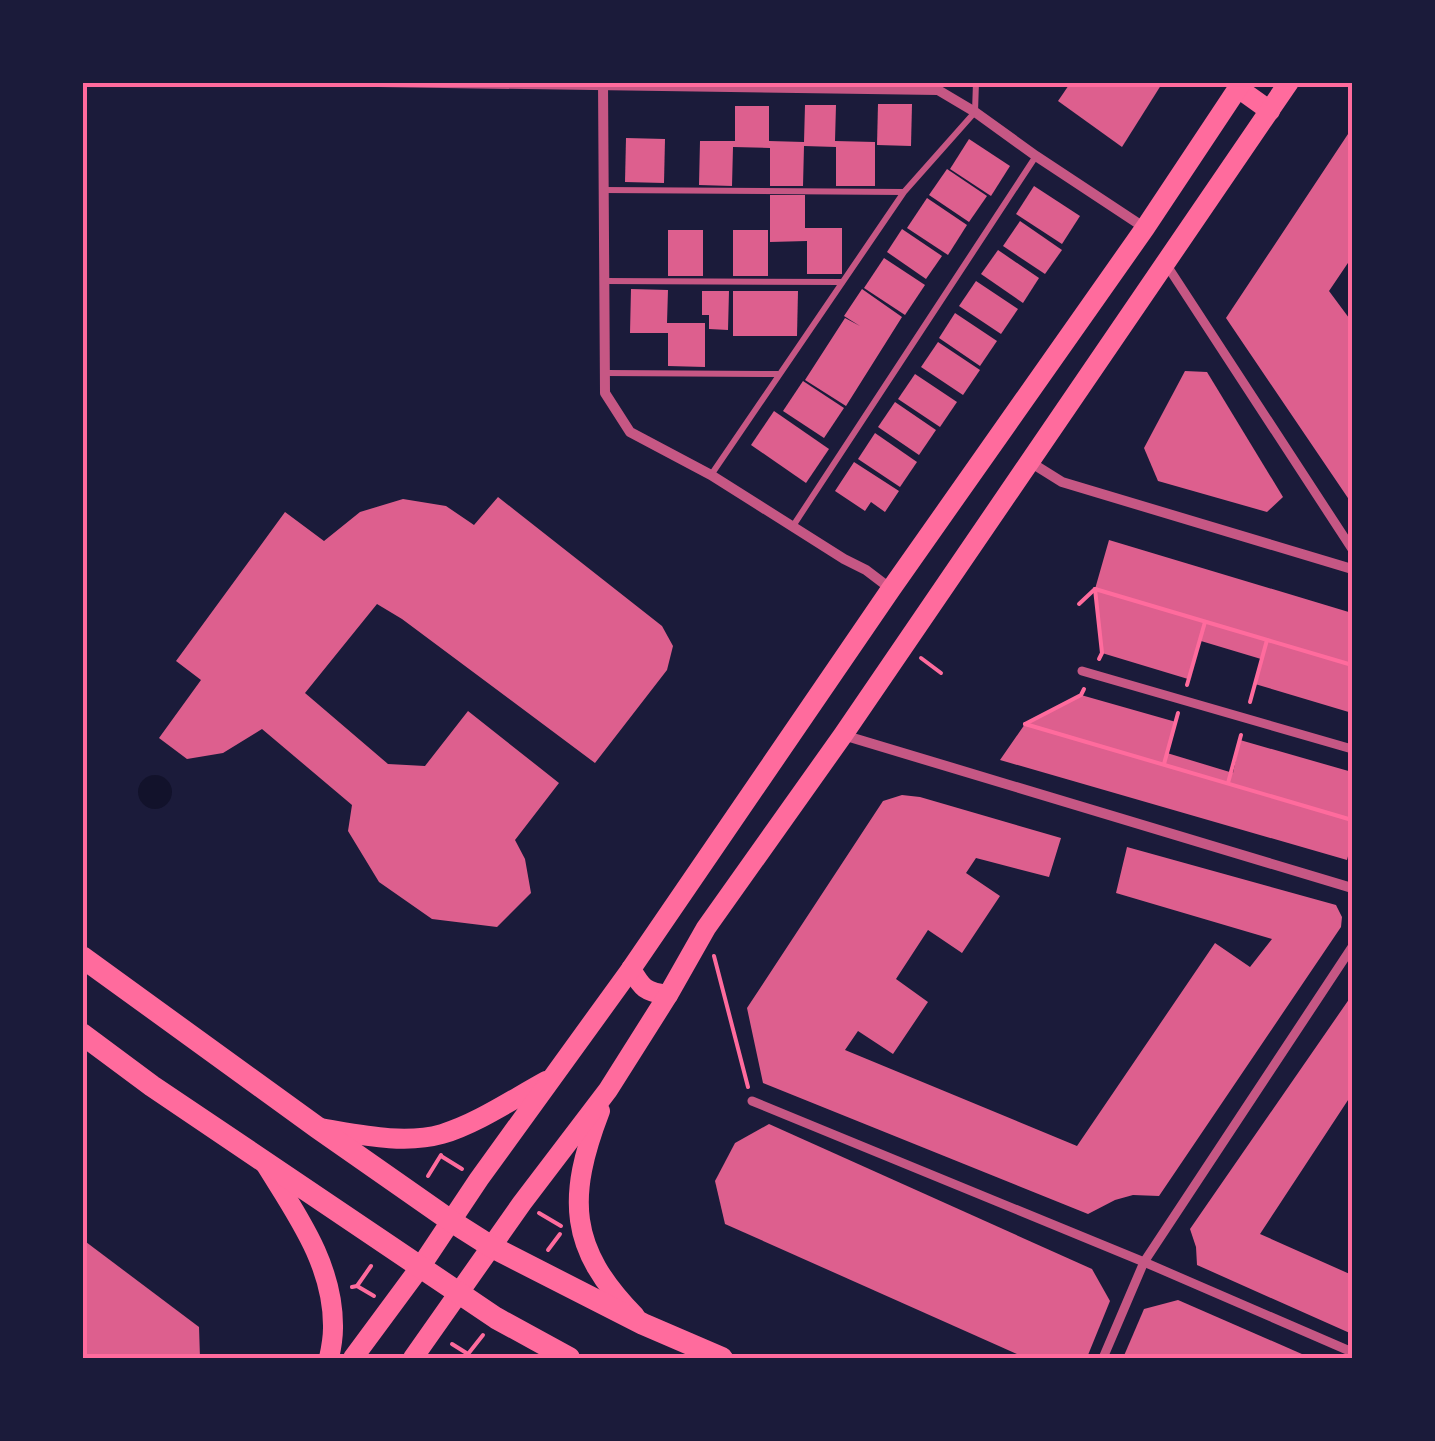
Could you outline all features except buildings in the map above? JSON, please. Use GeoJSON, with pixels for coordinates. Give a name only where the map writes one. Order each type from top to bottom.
{"type":"FeatureCollection","features":[{"type":"Feature","properties":{"kind":"main road"},"geometry":{"type":"LineString","coordinates":[[413,1358],[522,1203],[608,1090],[706,928],[1289,82]]}},
{"type":"Feature","properties":{"kind":"main road"},"geometry":{"type":"LineString","coordinates":[[352,1358],[630,969],[890,589],[1145,228],[1240,85],[1270,111]]}},
{"type":"Feature","properties":{"kind":"main road"},"geometry":{"type":"LineString","coordinates":[[82,957],[318,1128],[492,1247],[643,1324],[722,1358]]}},
{"type":"Feature","properties":{"kind":"main road"},"geometry":{"type":"LineString","coordinates":[[630,969],[651,993],[668,995]]}},
{"type":"Feature","properties":{"kind":"main road"},"geometry":{"type":"LineString","coordinates":[[82,1034],[264,1163],[496,1318],[569,1358]]}},
{"type":"Feature","properties":{"kind":"main road"},"geometry":{"type":"LineString","coordinates":[[318,1128],[376,1137],[440,1134],[552,1077]]}},
{"type":"Feature","properties":{"kind":"main road"},"geometry":{"type":"LineString","coordinates":[[608,1090],[582,1168],[578,1193],[580,1225],[588,1250],[614,1294],[643,1324]]}},
{"type":"Feature","properties":{"kind":"main road"},"geometry":{"type":"LineString","coordinates":[[264,1163],[321,1260],[334,1328],[329,1358]]}},
{"type":"Feature","properties":{"kind":"street"},"geometry":{"type":"LineString","coordinates":[[378,82],[895,86],[938,90],[1145,228]]}},
{"type":"Feature","properties":{"kind":"street"},"geometry":{"type":"LineString","coordinates":[[602,84],[605,393],[630,432],[711,475],[866,570],[890,589]]}},
{"type":"Feature","properties":{"kind":"street"},"geometry":{"type":"LineString","coordinates":[[1166,264],[1352,549]]}},
{"type":"Feature","properties":{"kind":"street"},"geometry":{"type":"LineString","coordinates":[[1030,462],[1062,482],[1352,569]]}},
{"type":"Feature","properties":{"kind":"street"},"geometry":{"type":"LineString","coordinates":[[1082,670],[1352,750]]}},
{"type":"Feature","properties":{"kind":"street"},"geometry":{"type":"LineString","coordinates":[[842,735],[1352,888]]}},
{"type":"Feature","properties":{"kind":"street"},"geometry":{"type":"LineString","coordinates":[[1104,1358],[1144,1262],[1352,947]]}},
{"type":"Feature","properties":{"kind":"street"},"geometry":{"type":"LineString","coordinates":[[752,1101],[1352,1352]]}},
{"type":"Feature","properties":{"kind":"lane"},"geometry":{"type":"LineString","coordinates":[[711,475],[904,192],[975,112],[976,82]]}},
{"type":"Feature","properties":{"kind":"lane"},"geometry":{"type":"LineString","coordinates":[[793,526],[1036,156]]}},
{"type":"Feature","properties":{"kind":"lane"},"geometry":{"type":"LineString","coordinates":[[603,190],[904,192]]}},
{"type":"Feature","properties":{"kind":"lane"},"geometry":{"type":"LineString","coordinates":[[604,281],[842,282]]}},
{"type":"Feature","properties":{"kind":"lane"},"geometry":{"type":"LineString","coordinates":[[604,372],[779,374]]}},
{"type":"Feature","properties":{"kind":"path"},"geometry":{"type":"LineString","coordinates":[[1080,604],[1094,589],[1352,666]]}},
{"type":"Feature","properties":{"kind":"path"},"geometry":{"type":"LineString","coordinates":[[1025,724],[1352,820]]}},
{"type":"Feature","properties":{"kind":"path"},"geometry":{"type":"LineString","coordinates":[[706,928],[752,1101]]}},
{"type":"Feature","properties":{"kind":"path"},"geometry":{"type":"LineString","coordinates":[[428,1176],[440,1156],[468,1172]]}},
{"type":"Feature","properties":{"kind":"path"},"geometry":{"type":"LineString","coordinates":[[539,1213],[565,1228],[546,1254]]}},
{"type":"Feature","properties":{"kind":"path"},"geometry":{"type":"LineString","coordinates":[[371,1266],[357,1286],[378,1298]]}},
{"type":"Feature","properties":{"kind":"path"},"geometry":{"type":"LineString","coordinates":[[452,1344],[468,1356],[486,1331]]}},
{"type":"Feature","properties":{"kind":"shaded area"},"geometry":{"type":"Polygon","coordinates":[[[155,775],[167,780],[172,792],[167,804],[155,809],[143,804],[138,792],[143,780],[155,775]]]}}]}
